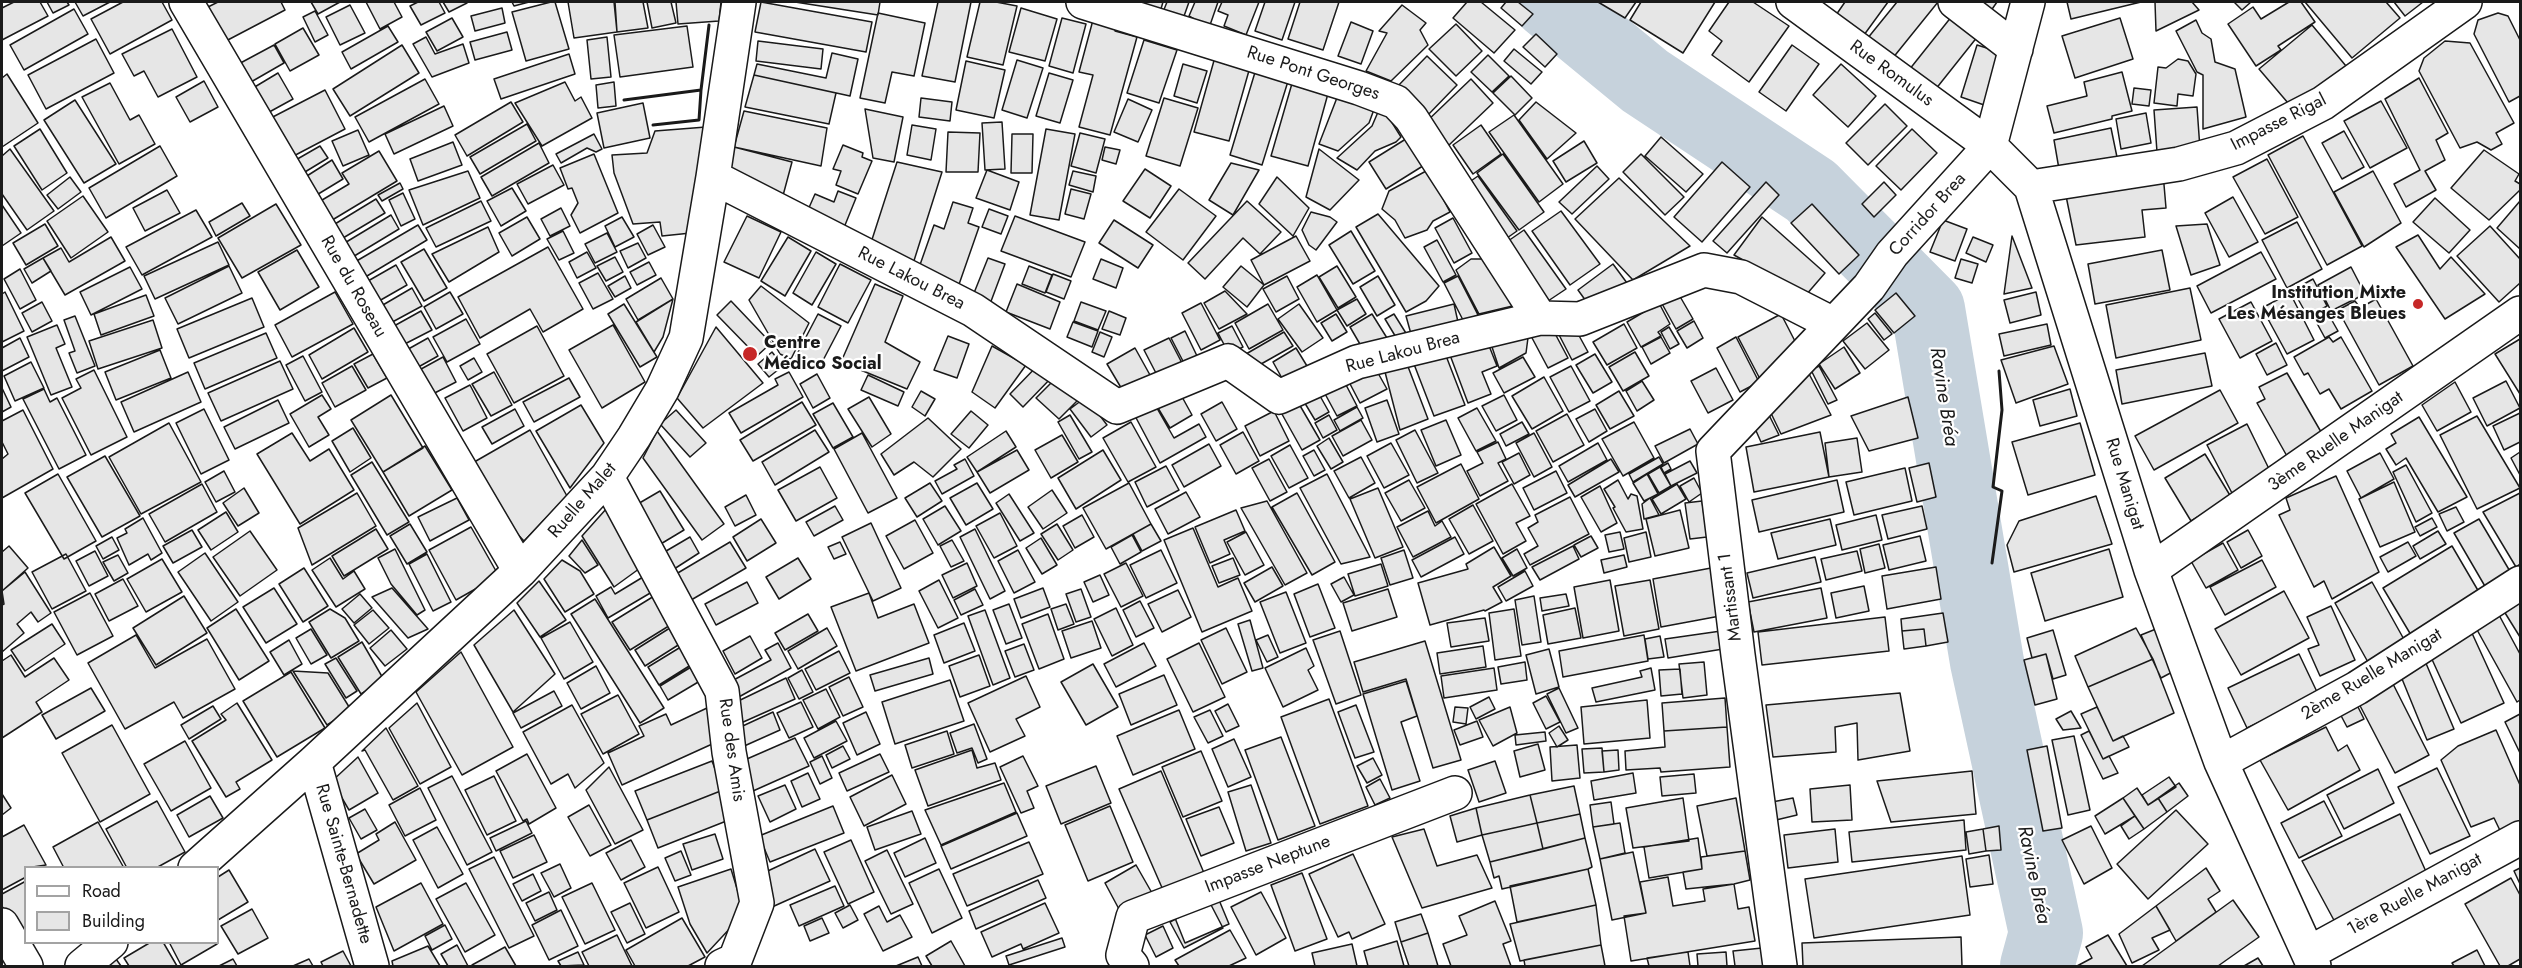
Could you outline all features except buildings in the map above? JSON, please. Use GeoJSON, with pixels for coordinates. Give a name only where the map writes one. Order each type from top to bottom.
{"type":"FeatureCollection","features":[{"type":"Feature","properties":{"kind":"street","name":"Rue du Roseau"},"geometry":{"type":"LineString","coordinates":[[186,2],[520,571]]}},
{"type":"Feature","properties":{"kind":"street","name":"Ruelle Malet"},"geometry":{"type":"LineString","coordinates":[[196,866],[314,762],[520,571],[608,477],[662,390],[686,338],[739,2]]}},
{"type":"Feature","properties":{"kind":"street","name":"Rue Pont Georges"},"geometry":{"type":"LineString","coordinates":[[1083,2],[1359,88],[1396,102],[1411,118],[1540,318]]}},
{"type":"Feature","properties":{"kind":"street","name":"Rue Romulus"},"geometry":{"type":"LineString","coordinates":[[1793,2],[1990,146]]}},
{"type":"Feature","properties":{"kind":"street"},"geometry":{"type":"LineString","coordinates":[[1955,2],[2016,49]]}},
{"type":"Feature","properties":{"kind":"street"},"geometry":{"type":"LineString","coordinates":[[1990,146],[2028,2]]}},
{"type":"Feature","properties":{"kind":"street","name":"Impasse Rigal"},"geometry":{"type":"LineString","coordinates":[[2031,187],[2179,164],[2236,148],[2323,103],[2465,2]]}},
{"type":"Feature","properties":{"kind":"street","name":"Rue Manigat"},"geometry":{"type":"LineString","coordinates":[[1990,146],[2031,187],[2151,570],[2221,762],[2312,959]]}},
{"type":"Feature","properties":{"kind":"street","name":"Corridor Brea"},"geometry":{"type":"LineString","coordinates":[[1869,287],[1892,254],[1990,146]]}},
{"type":"Feature","properties":{"kind":"street","name":"Rue Lakou Brea"},"geometry":{"type":"LineString","coordinates":[[713,177],[973,310],[1117,407],[1228,361],[1279,397],[1357,362],[1540,318],[1580,319],[1704,270],[1741,277],[1833,324]]}},
{"type":"Feature","properties":{"kind":"street","name":"Martissant 1"},"geometry":{"type":"LineString","coordinates":[[1780,966],[1713,452],[1869,287]]}},
{"type":"Feature","properties":{"kind":"street","name":"3ème Ruelle Manigat"},"geometry":{"type":"LineString","coordinates":[[2151,570],[2520,314]]}},
{"type":"Feature","properties":{"kind":"street","name":"Rue des Amis"},"geometry":{"type":"LineString","coordinates":[[608,477],[722,691],[729,752],[757,903],[735,960],[722,966]]}},
{"type":"Feature","properties":{"kind":"street","name":"2ème Ruelle Manigat"},"geometry":{"type":"LineString","coordinates":[[2221,762],[2356,688],[2520,583]]}},
{"type":"Feature","properties":{"kind":"street","name":"Rue Sainte-Bernadette"},"geometry":{"type":"LineString","coordinates":[[314,762],[372,966]]}},
{"type":"Feature","properties":{"kind":"street","name":"Impasse Neptune"},"geometry":{"type":"LineString","coordinates":[[1132,966],[1123,955],[1133,917],[1455,794]]}},
{"type":"Feature","properties":{"kind":"street","name":"1ère Ruelle Manigat"},"geometry":{"type":"LineString","coordinates":[[2312,959],[2520,837]]}},
{"type":"Feature","properties":{"kind":"street"},"geometry":{"type":"LineString","coordinates":[[2,924],[26,966]]}},
{"type":"Feature","properties":{"kind":"street"},"geometry":{"type":"LineString","coordinates":[[82,966],[109,944]]}},
{"type":"Feature","properties":{"kind":"waterway","name":"Ravine Bréa"},"geometry":{"type":"LineString","coordinates":[[1549,2],[1645,81],[1811,191],[1928,309],[1987,662],[2046,933],[2037,966]]}},
{"type":"Feature","properties":{"kind":"wall"},"geometry":{"type":"LineString","coordinates":[[624,100],[701,90],[709,25]]}},
{"type":"Feature","properties":{"kind":"wall"},"geometry":{"type":"LineString","coordinates":[[653,125],[699,120],[701,90]]}},
{"type":"Feature","properties":{"kind":"wall"},"geometry":{"type":"LineString","coordinates":[[1992,563],[2002,491],[1993,487],[2002,410],[1999,371]]}},
{"type":"Feature","properties":{"kind":"place","name":"Institution Mixte Les Mésanges Bleues"},"geometry":{"type":"Point","coordinates":[2418,304]}},
{"type":"Feature","properties":{"kind":"place","name":"Centre Médico Social"},"geometry":{"type":"Point","coordinates":[750,354]}}]}
